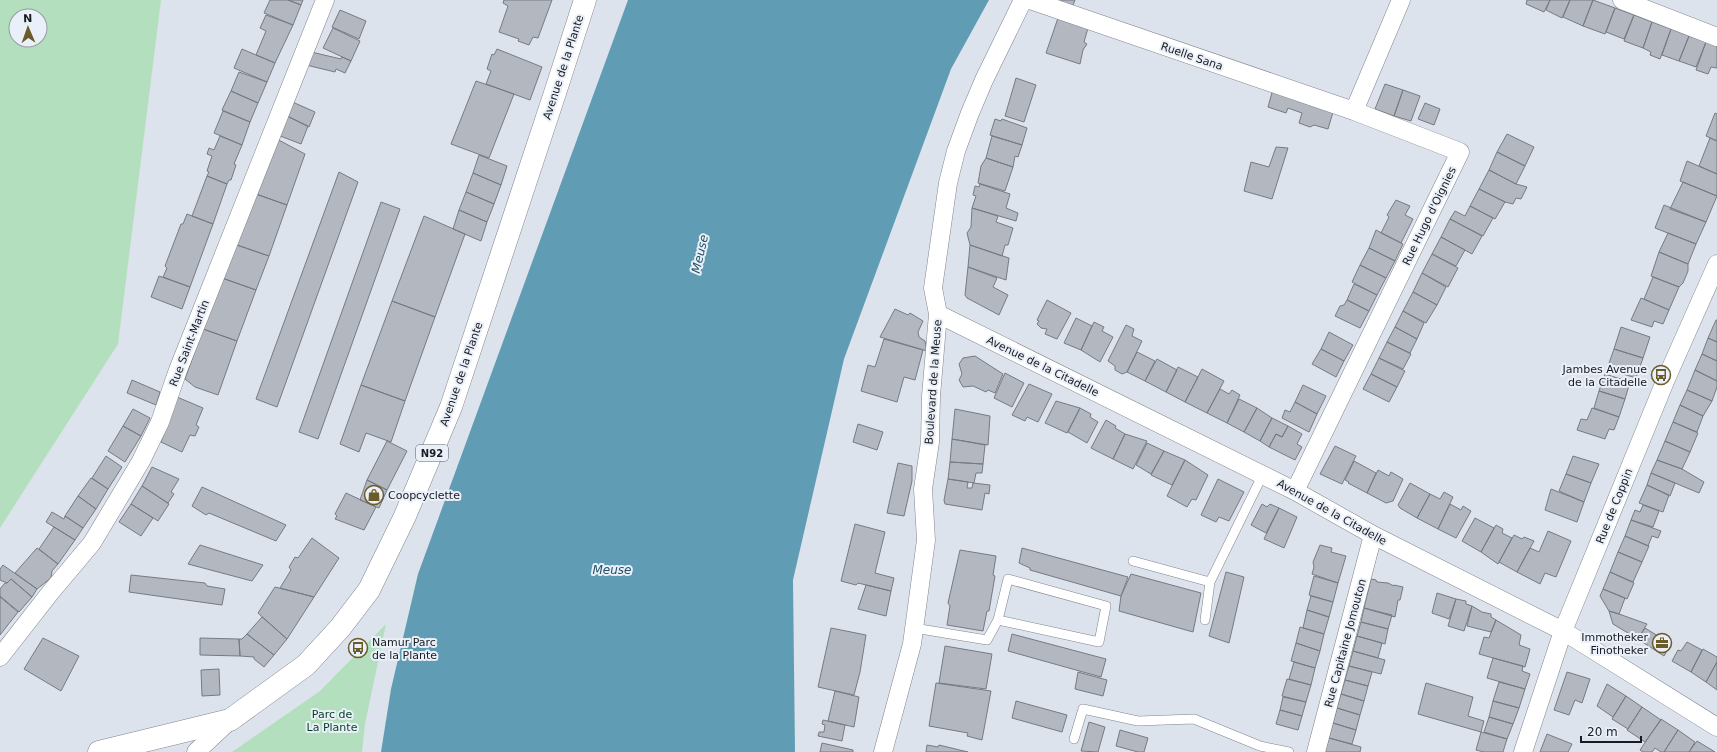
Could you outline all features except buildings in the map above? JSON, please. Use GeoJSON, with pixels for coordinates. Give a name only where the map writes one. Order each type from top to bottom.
{"type":"FeatureCollection","features":[{"type":"Feature","properties":{"kind":"main road","name":"Avenue de la Plante"},"geometry":{"type":"LineString","coordinates":[[99,752],[230,720],[306,665],[340,628],[369,590],[405,516],[451,407],[585,0]]}},
{"type":"Feature","properties":{"kind":"street","name":"Rue Saint-Martin"},"geometry":{"type":"LineString","coordinates":[[0,657],[50,593],[92,543],[141,460],[157,428],[178,370],[325,0]]}},
{"type":"Feature","properties":{"kind":"street","name":"Boulevard de la Meuse"},"geometry":{"type":"LineString","coordinates":[[882,752],[912,644],[926,540],[923,489],[930,442],[931,396],[938,314],[933,288],[948,183],[956,152],[984,80],[1023,0]]}},
{"type":"Feature","properties":{"kind":"street","name":"Ruelle Sana"},"geometry":{"type":"LineString","coordinates":[[1030,0],[1354,111]]}},
{"type":"Feature","properties":{"kind":"street"},"geometry":{"type":"LineString","coordinates":[[1354,111],[1401,0]]}},
{"type":"Feature","properties":{"kind":"street"},"geometry":{"type":"LineString","coordinates":[[1622,0],[1717,37]]}},
{"type":"Feature","properties":{"kind":"street","name":"Rue Hugo d'Oignies"},"geometry":{"type":"LineString","coordinates":[[1295,490],[1460,152],[1354,111]]}},
{"type":"Feature","properties":{"kind":"street","name":"Rue de Coppin"},"geometry":{"type":"LineString","coordinates":[[1523,752],[1563,631],[1654,408],[1717,264]]}},
{"type":"Feature","properties":{"kind":"street","name":"Avenue de la Citadelle"},"geometry":{"type":"LineString","coordinates":[[938,314],[1295,490],[1373,535],[1563,631],[1717,727]]}},
{"type":"Feature","properties":{"kind":"street","name":"Rue Capitaine Jomouton"},"geometry":{"type":"LineString","coordinates":[[1316,752],[1373,535]]}},
{"type":"Feature","properties":{"kind":"street"},"geometry":{"type":"LineString","coordinates":[[196,752],[230,720]]}},
{"type":"Feature","properties":{"kind":"lane"},"geometry":{"type":"LineString","coordinates":[[1205,620],[1210,582],[1263,474]]}},
{"type":"Feature","properties":{"kind":"lane"},"geometry":{"type":"LineString","coordinates":[[1133,561],[1210,582]]}},
{"type":"Feature","properties":{"kind":"lane"},"geometry":{"type":"LineString","coordinates":[[914,628],[987,640],[998,620],[1008,579],[1106,606],[1099,642],[998,620]]}},
{"type":"Feature","properties":{"kind":"lane"},"geometry":{"type":"LineString","coordinates":[[1074,739],[1083,709],[1138,721],[1194,719],[1260,746],[1289,752]]}},
{"type":"Feature","properties":{"kind":"green space"},"geometry":{"type":"Polygon","coordinates":[[[0,0],[161,0],[118,344],[0,528],[0,0]]]}},
{"type":"Feature","properties":{"kind":"green space","name":"Parc de La Plante"},"geometry":{"type":"Polygon","coordinates":[[[386,624],[365,724],[362,752],[232,752],[320,691],[386,624]]]}},
{"type":"Feature","properties":{"kind":"water","name":"Meuse"},"geometry":{"type":"Polygon","coordinates":[[[628,0],[989,0],[951,69],[844,359],[793,580],[795,752],[381,752],[391,689],[418,574],[628,0]]]}},
{"type":"Feature","properties":{"kind":"place","name":"Jambes Avenue de la Citadelle"},"geometry":{"type":"Point","coordinates":[1661,375]}},
{"type":"Feature","properties":{"kind":"place","name":"Coopcyclette"},"geometry":{"type":"Point","coordinates":[374,495]}},
{"type":"Feature","properties":{"kind":"place","name":"Immotheker Finotheker"},"geometry":{"type":"Point","coordinates":[1662,643]}},
{"type":"Feature","properties":{"kind":"place","name":"Namur Parc de la Plante"},"geometry":{"type":"Point","coordinates":[358,648]}}]}
